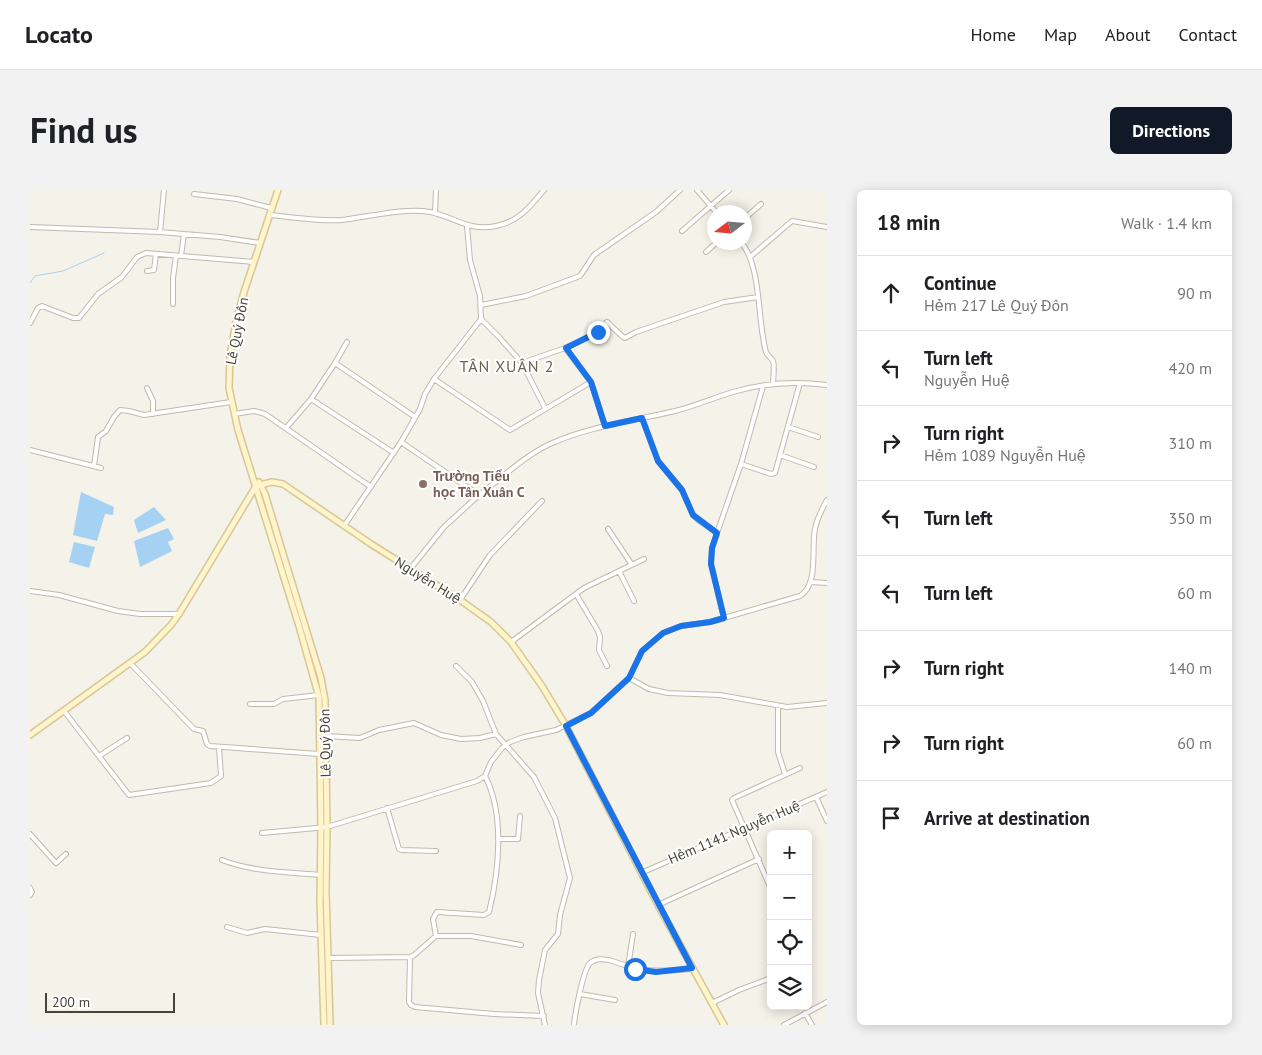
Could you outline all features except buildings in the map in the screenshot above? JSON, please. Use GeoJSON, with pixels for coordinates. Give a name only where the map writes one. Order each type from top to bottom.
{"type":"FeatureCollection","features":[{"type":"Feature","properties":{"kind":"main road","name":"Lê Quý Đôn"},"geometry":{"type":"LineString","coordinates":[[278,190],[240,307],[230,356],[228,377],[231,402],[252,474],[259,485],[324,691],[324,826],[320,875],[321,935],[326,1012],[330,1025]]}},
{"type":"Feature","properties":{"kind":"main road","name":"Nguyễn Huệ"},"geometry":{"type":"LineString","coordinates":[[259,485],[275,482],[283,484],[344,526],[460,600],[491,622],[511,642],[542,686],[566,726],[641,873],[724,1025]]}},
{"type":"Feature","properties":{"kind":"main road"},"geometry":{"type":"LineString","coordinates":[[30,735],[145,652],[171,625],[259,485]]}},
{"type":"Feature","properties":{"kind":"main road","name":"Lê Quý Đôn"},"geometry":{"type":"LineString","coordinates":[[302,625],[319,695],[329,958],[324,1025]]}},
{"type":"Feature","properties":{"kind":"street"},"geometry":{"type":"LineString","coordinates":[[160,232],[164,190]]}},
{"type":"Feature","properties":{"kind":"street"},"geometry":{"type":"LineString","coordinates":[[435,213],[436,190]]}},
{"type":"Feature","properties":{"kind":"street"},"geometry":{"type":"LineString","coordinates":[[269,215],[334,220],[420,211],[435,213],[467,226],[486,228],[502,225],[514,220],[528,210],[544,190]]}},
{"type":"Feature","properties":{"kind":"street"},"geometry":{"type":"LineString","coordinates":[[481,305],[526,296],[580,276],[594,255],[656,212],[680,190]]}},
{"type":"Feature","properties":{"kind":"street"},"geometry":{"type":"LineString","coordinates":[[697,190],[709,205]]}},
{"type":"Feature","properties":{"kind":"street"},"geometry":{"type":"LineString","coordinates":[[711,205],[729,190]]}},
{"type":"Feature","properties":{"kind":"street"},"geometry":{"type":"LineString","coordinates":[[194,194],[237,199],[272,208]]}},
{"type":"Feature","properties":{"kind":"street"},"geometry":{"type":"LineString","coordinates":[[752,212],[761,204]]}},
{"type":"Feature","properties":{"kind":"street"},"geometry":{"type":"LineString","coordinates":[[682,231],[707,209]]}},
{"type":"Feature","properties":{"kind":"street"},"geometry":{"type":"LineString","coordinates":[[750,257],[792,221],[827,227]]}},
{"type":"Feature","properties":{"kind":"street"},"geometry":{"type":"LineString","coordinates":[[344,526],[401,442],[434,379],[481,319],[478,288],[470,260],[467,226]]}},
{"type":"Feature","properties":{"kind":"street"},"geometry":{"type":"LineString","coordinates":[[30,227],[160,232],[220,237],[260,243]]}},
{"type":"Feature","properties":{"kind":"street"},"geometry":{"type":"LineString","coordinates":[[173,304],[173,278],[184,234]]}},
{"type":"Feature","properties":{"kind":"street"},"geometry":{"type":"LineString","coordinates":[[747,250],[758,297],[766,352],[773,361],[773,384]]}},
{"type":"Feature","properties":{"kind":"street"},"geometry":{"type":"LineString","coordinates":[[30,323],[38,308],[42,306],[73,318],[79,318],[98,294],[122,277],[137,257],[146,253],[254,262]]}},
{"type":"Feature","properties":{"kind":"street"},"geometry":{"type":"LineString","coordinates":[[147,271],[154,270],[156,254]]}},
{"type":"Feature","properties":{"kind":"street"},"geometry":{"type":"LineString","coordinates":[[522,363],[566,348],[595,334],[607,322],[626,338],[647,328],[724,302],[758,297]]}},
{"type":"Feature","properties":{"kind":"street"},"geometry":{"type":"LineString","coordinates":[[481,319],[522,363],[545,408]]}},
{"type":"Feature","properties":{"kind":"street"},"geometry":{"type":"LineString","coordinates":[[286,428],[311,399],[348,342]]}},
{"type":"Feature","properties":{"kind":"street"},"geometry":{"type":"LineString","coordinates":[[566,348],[591,382],[605,426]]}},
{"type":"Feature","properties":{"kind":"street"},"geometry":{"type":"LineString","coordinates":[[335,364],[415,417]]}},
{"type":"Feature","properties":{"kind":"street"},"geometry":{"type":"LineString","coordinates":[[434,379],[510,430],[591,382]]}},
{"type":"Feature","properties":{"kind":"street"},"geometry":{"type":"LineString","coordinates":[[741,464],[772,474],[776,471],[800,383]]}},
{"type":"Feature","properties":{"kind":"street"},"geometry":{"type":"LineString","coordinates":[[411,568],[444,527],[479,495],[548,445],[605,426],[676,411],[732,392],[773,384],[827,385]]}},
{"type":"Feature","properties":{"kind":"street"},"geometry":{"type":"LineString","coordinates":[[724,618],[711,564],[712,548],[741,464],[763,386]]}},
{"type":"Feature","properties":{"kind":"street"},"geometry":{"type":"LineString","coordinates":[[147,388],[153,402],[153,414]]}},
{"type":"Feature","properties":{"kind":"street"},"geometry":{"type":"LineString","coordinates":[[311,399],[394,453]]}},
{"type":"Feature","properties":{"kind":"street"},"geometry":{"type":"LineString","coordinates":[[94,466],[98,437],[106,432],[117,412],[124,410],[144,415],[231,402]]}},
{"type":"Feature","properties":{"kind":"street"},"geometry":{"type":"LineString","coordinates":[[234,414],[254,411],[265,414],[371,487]]}},
{"type":"Feature","properties":{"kind":"street"},"geometry":{"type":"LineString","coordinates":[[642,418],[658,461],[682,490],[693,515],[717,533]]}},
{"type":"Feature","properties":{"kind":"street"},"geometry":{"type":"LineString","coordinates":[[788,427],[818,437]]}},
{"type":"Feature","properties":{"kind":"street"},"geometry":{"type":"LineString","coordinates":[[401,442],[479,495]]}},
{"type":"Feature","properties":{"kind":"street"},"geometry":{"type":"LineString","coordinates":[[30,450],[101,468]]}},
{"type":"Feature","properties":{"kind":"street"},"geometry":{"type":"LineString","coordinates":[[780,455],[814,468]]}},
{"type":"Feature","properties":{"kind":"street"},"geometry":{"type":"LineString","coordinates":[[262,833],[324,826],[460,787],[485,776],[491,762],[505,746],[517,739],[547,733],[566,726],[591,713],[629,678],[642,651],[663,633],[681,626],[710,622],[796,598],[805,593],[811,582],[814,534],[821,510],[827,500]]}},
{"type":"Feature","properties":{"kind":"street"},"geometry":{"type":"LineString","coordinates":[[460,600],[490,555],[542,501]]}},
{"type":"Feature","properties":{"kind":"street"},"geometry":{"type":"LineString","coordinates":[[821,510],[827,510]]}},
{"type":"Feature","properties":{"kind":"street"},"geometry":{"type":"LineString","coordinates":[[608,528],[632,565]]}},
{"type":"Feature","properties":{"kind":"street"},"geometry":{"type":"LineString","coordinates":[[511,642],[592,584],[644,560]]}},
{"type":"Feature","properties":{"kind":"street"},"geometry":{"type":"LineString","coordinates":[[618,571],[634,601]]}},
{"type":"Feature","properties":{"kind":"street"},"geometry":{"type":"LineString","coordinates":[[811,582],[827,583]]}},
{"type":"Feature","properties":{"kind":"street"},"geometry":{"type":"LineString","coordinates":[[30,591],[59,595],[118,611],[140,614],[179,614]]}},
{"type":"Feature","properties":{"kind":"street"},"geometry":{"type":"LineString","coordinates":[[576,594],[598,631],[600,637],[599,650],[608,666]]}},
{"type":"Feature","properties":{"kind":"street"},"geometry":{"type":"LineString","coordinates":[[130,663],[194,728],[203,731],[207,744],[320,754]]}},
{"type":"Feature","properties":{"kind":"street"},"geometry":{"type":"LineString","coordinates":[[456,666],[466,675],[478,692],[496,734],[534,777],[554,813],[570,878],[560,915],[558,934],[546,947],[538,988],[545,1025]]}},
{"type":"Feature","properties":{"kind":"street"},"geometry":{"type":"LineString","coordinates":[[629,678],[658,692],[720,695],[778,706],[799,706],[827,702]]}},
{"type":"Feature","properties":{"kind":"street"},"geometry":{"type":"LineString","coordinates":[[250,704],[274,704],[283,699],[319,695]]}},
{"type":"Feature","properties":{"kind":"street"},"geometry":{"type":"LineString","coordinates":[[778,706],[778,752],[785,774]]}},
{"type":"Feature","properties":{"kind":"street"},"geometry":{"type":"LineString","coordinates":[[64,711],[128,795],[215,781],[221,776],[219,746]]}},
{"type":"Feature","properties":{"kind":"street"},"geometry":{"type":"LineString","coordinates":[[325,736],[360,738],[379,730],[414,723],[440,734],[461,738],[480,738],[496,734]]}},
{"type":"Feature","properties":{"kind":"street"},"geometry":{"type":"LineString","coordinates":[[99,756],[127,738]]}},
{"type":"Feature","properties":{"kind":"street"},"geometry":{"type":"LineString","coordinates":[[767,879],[732,801],[733,798],[800,768]]}},
{"type":"Feature","properties":{"kind":"street"},"geometry":{"type":"LineString","coordinates":[[436,936],[433,919],[437,912],[484,915],[488,912],[496,871],[498,838],[496,810],[485,776]]}},
{"type":"Feature","properties":{"kind":"street","name":"Hẻm 1141 Nguyễn Huệ"},"geometry":{"type":"LineString","coordinates":[[641,873],[827,792]]}},
{"type":"Feature","properties":{"kind":"street"},"geometry":{"type":"LineString","coordinates":[[816,797],[827,821]]}},
{"type":"Feature","properties":{"kind":"street"},"geometry":{"type":"LineString","coordinates":[[387,808],[399,849],[436,851]]}},
{"type":"Feature","properties":{"kind":"street"},"geometry":{"type":"LineString","coordinates":[[498,838],[518,840],[520,816]]}},
{"type":"Feature","properties":{"kind":"street"},"geometry":{"type":"LineString","coordinates":[[30,834],[56,863],[66,854]]}},
{"type":"Feature","properties":{"kind":"street"},"geometry":{"type":"LineString","coordinates":[[658,905],[759,859]]}},
{"type":"Feature","properties":{"kind":"street"},"geometry":{"type":"LineString","coordinates":[[222,860],[238,866],[269,871],[320,875]]}},
{"type":"Feature","properties":{"kind":"street"},"geometry":{"type":"LineString","coordinates":[[30,888],[32,892],[30,895]]}},
{"type":"Feature","properties":{"kind":"street"},"geometry":{"type":"LineString","coordinates":[[228,928],[247,933],[265,929],[321,935]]}},
{"type":"Feature","properties":{"kind":"street"},"geometry":{"type":"LineString","coordinates":[[628,967],[633,934]]}},
{"type":"Feature","properties":{"kind":"street"},"geometry":{"type":"LineString","coordinates":[[329,958],[410,957],[414,956],[436,936],[476,937],[521,945]]}},
{"type":"Feature","properties":{"kind":"street"},"geometry":{"type":"LineString","coordinates":[[410,957],[409,1002],[415,1007],[506,1015],[544,1016]]}},
{"type":"Feature","properties":{"kind":"street"},"geometry":{"type":"LineString","coordinates":[[574,1025],[586,970],[594,961],[603,959],[628,967],[656,972],[692,968]]}},
{"type":"Feature","properties":{"kind":"street"},"geometry":{"type":"LineString","coordinates":[[712,1003],[767,980]]}},
{"type":"Feature","properties":{"kind":"street"},"geometry":{"type":"LineString","coordinates":[[580,994],[615,1000]]}},
{"type":"Feature","properties":{"kind":"street"},"geometry":{"type":"LineString","coordinates":[[784,1025],[827,1002]]}},
{"type":"Feature","properties":{"kind":"street"},"geometry":{"type":"LineString","coordinates":[[805,1013],[812,1025]]}},
{"type":"Feature","properties":{"kind":"water"},"geometry":{"type":"Polygon","coordinates":[[[81,492],[114,507],[113,515],[105,514],[97,541],[73,535],[81,492]]]}},
{"type":"Feature","properties":{"kind":"water"},"geometry":{"type":"Polygon","coordinates":[[[154,507],[166,520],[138,533],[134,520],[154,507]]]}},
{"type":"Feature","properties":{"kind":"water"},"geometry":{"type":"Polygon","coordinates":[[[168,528],[174,539],[168,542],[172,551],[140,567],[134,541],[168,528]]]}},
{"type":"Feature","properties":{"kind":"water"},"geometry":{"type":"Polygon","coordinates":[[[74,542],[95,547],[89,568],[69,562],[74,542]]]}},
{"type":"Feature","properties":{"kind":"waterway"},"geometry":{"type":"LineString","coordinates":[[30,283],[35,276],[63,271],[104,253]]}},
{"type":"Feature","properties":{"kind":"place","name":"Trường Tiểu học Tân Xuân C"},"geometry":{"type":"Point","coordinates":[423,484]}},
{"type":"Feature","properties":{"kind":"district","name":"TÂN XUÂN 2"},"geometry":{"type":"Point","coordinates":[507,366]}},
{"type":"Feature","properties":{"kind":"route"},"geometry":{"type":"LineString","coordinates":[[598,332],[566,348],[591,382],[605,426],[642,418],[662,468],[682,490],[693,515],[717,533],[712,548],[711,564],[724,618],[681,626],[663,633],[642,651],[629,678],[597,709],[586,717],[566,726],[692,968],[656,972],[635,969]]}}]}
